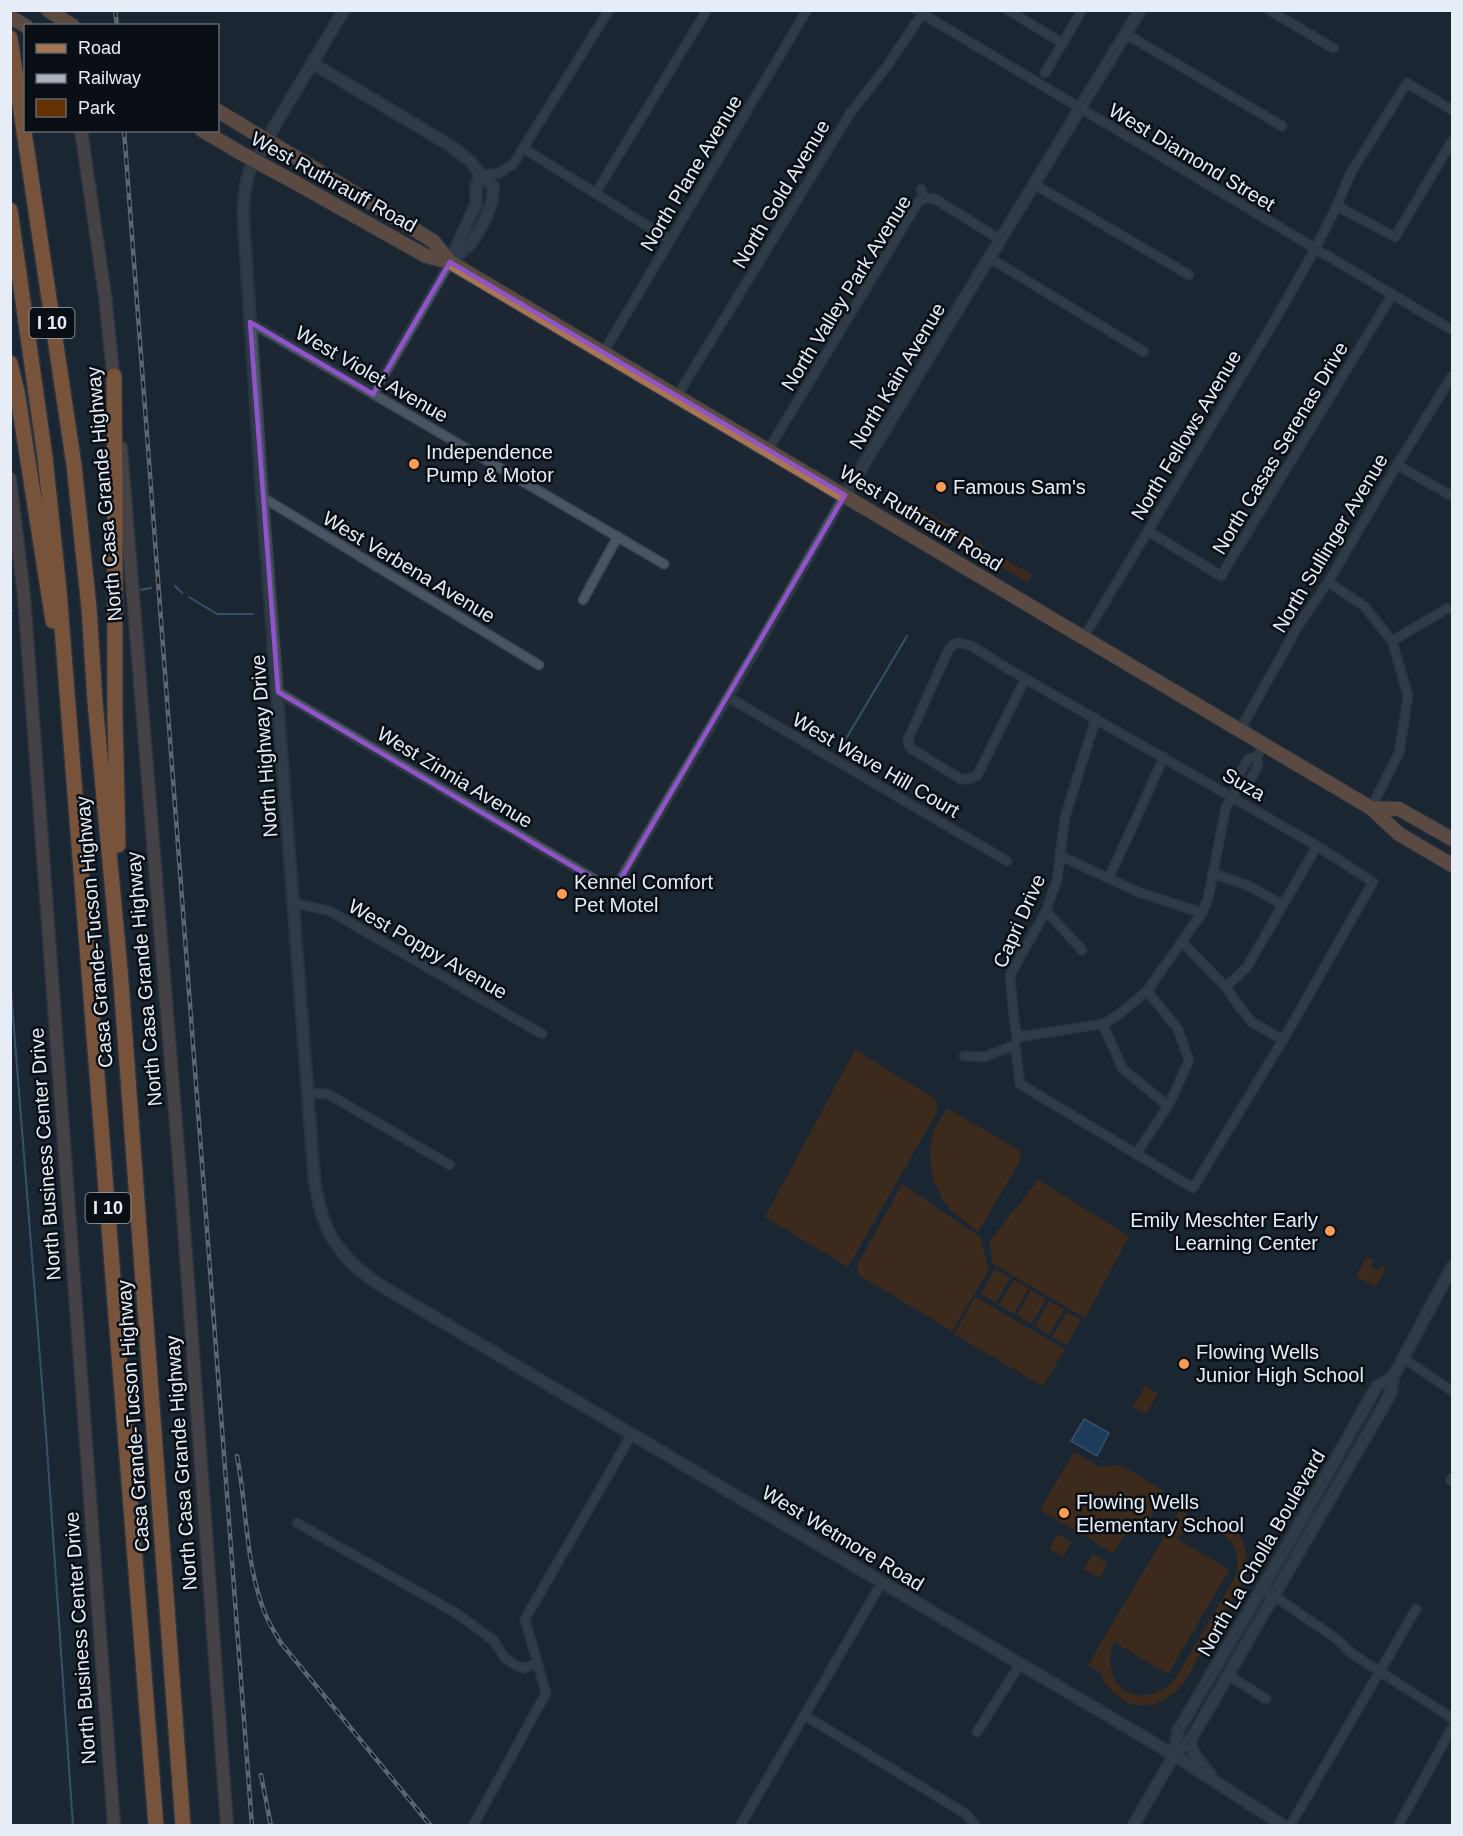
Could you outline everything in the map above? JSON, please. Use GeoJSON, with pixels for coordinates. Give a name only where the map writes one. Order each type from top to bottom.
{"type":"FeatureCollection","features":[{"type":"Feature","properties":{"kind":"highway","name":"Casa Grande-Tucson Highway"},"geometry":{"type":"LineString","coordinates":[[10,38],[24,131]]}},
{"type":"Feature","properties":{"kind":"highway","name":"Casa Grande-Tucson Highway"},"geometry":{"type":"LineString","coordinates":[[24,132],[74,465],[89,608],[95,702],[118,941],[183,1826]]}},
{"type":"Feature","properties":{"kind":"highway","name":"Casa Grande-Tucson Highway"},"geometry":{"type":"LineString","coordinates":[[10,210],[45,457],[59,590],[156,1826]]}},
{"type":"Feature","properties":{"kind":"highway"},"geometry":{"type":"LineString","coordinates":[[10,363],[17,391],[71,736]]}},
{"type":"Feature","properties":{"kind":"highway"},"geometry":{"type":"LineString","coordinates":[[114,376],[114,717],[118,941]]}},
{"type":"Feature","properties":{"kind":"main road"},"geometry":{"type":"LineString","coordinates":[[48,10],[68,21]]}},
{"type":"Feature","properties":{"kind":"main road"},"geometry":{"type":"LineString","coordinates":[[10,17],[24,25]]}},
{"type":"Feature","properties":{"kind":"main road","name":"West Ruthrauff Road"},"geometry":{"type":"LineString","coordinates":[[219,112],[433,241],[450,262]]}},
{"type":"Feature","properties":{"kind":"main road","name":"North Casa Grande Highway"},"geometry":{"type":"LineString","coordinates":[[81,132],[105,296],[126,497],[181,1186],[227,1826]]}},
{"type":"Feature","properties":{"kind":"main road","name":"West Ruthrauff Road"},"geometry":{"type":"LineString","coordinates":[[205,132],[426,256],[450,262],[1240,730],[1260,750],[1371,808],[1399,834],[1452,865]]}},
{"type":"Feature","properties":{"kind":"main road","name":"North Business Center Drive"},"geometry":{"type":"LineString","coordinates":[[10,479],[24,596],[114,1826]]}},
{"type":"Feature","properties":{"kind":"main road","name":"West Ruthrauff Road"},"geometry":{"type":"LineString","coordinates":[[1371,808],[1400,808],[1452,839]]}},
{"type":"Feature","properties":{"kind":"street"},"geometry":{"type":"LineString","coordinates":[[344,10],[312,63],[451,146],[470,161],[480,175],[493,186],[492,205],[470,245],[450,262]]}},
{"type":"Feature","properties":{"kind":"street"},"geometry":{"type":"LineString","coordinates":[[480,175],[504,171],[514,163],[609,10]]}},
{"type":"Feature","properties":{"kind":"street"},"geometry":{"type":"LineString","coordinates":[[595,194],[707,10]]}},
{"type":"Feature","properties":{"kind":"street","name":"North Plane Avenue"},"geometry":{"type":"LineString","coordinates":[[603,352],[807,10]]}},
{"type":"Feature","properties":{"kind":"street"},"geometry":{"type":"LineString","coordinates":[[1008,10],[1062,43]]}},
{"type":"Feature","properties":{"kind":"street"},"geometry":{"type":"LineString","coordinates":[[1045,73],[1082,10]]}},
{"type":"Feature","properties":{"kind":"street","name":"North Kain Avenue"},"geometry":{"type":"LineString","coordinates":[[616,887],[845,495],[1140,10]]}},
{"type":"Feature","properties":{"kind":"street"},"geometry":{"type":"LineString","coordinates":[[1269,10],[1333,48]]}},
{"type":"Feature","properties":{"kind":"street","name":"West Diamond Street"},"geometry":{"type":"LineString","coordinates":[[919,12],[1452,330]]}},
{"type":"Feature","properties":{"kind":"street","name":"North Gold Avenue"},"geometry":{"type":"LineString","coordinates":[[677,396],[849,115],[887,66],[919,12]]}},
{"type":"Feature","properties":{"kind":"street"},"geometry":{"type":"LineString","coordinates":[[1126,34],[1282,126]]}},
{"type":"Feature","properties":{"kind":"street","name":"North Highway Drive"},"geometry":{"type":"LineString","coordinates":[[312,63],[249,172],[246,180],[243,213],[262,497],[316,1196],[332,1239],[359,1272],[380,1285]]}},
{"type":"Feature","properties":{"kind":"street","name":"North Fellows Avenue"},"geometry":{"type":"LineString","coordinates":[[1084,637],[1272,325],[1315,249],[1350,174],[1407,83],[1452,110]]}},
{"type":"Feature","properties":{"kind":"street"},"geometry":{"type":"LineString","coordinates":[[1337,206],[1395,237],[1452,141]]}},
{"type":"Feature","properties":{"kind":"street"},"geometry":{"type":"LineString","coordinates":[[523,148],[670,240]]}},
{"type":"Feature","properties":{"kind":"street"},"geometry":{"type":"LineString","coordinates":[[373,394],[450,262],[476,204],[476,187],[480,175]]}},
{"type":"Feature","properties":{"kind":"street"},"geometry":{"type":"LineString","coordinates":[[1034,184],[1189,275]]}},
{"type":"Feature","properties":{"kind":"street"},"geometry":{"type":"LineString","coordinates":[[921,189],[924,198]]}},
{"type":"Feature","properties":{"kind":"street","name":"North Valley Park Avenue"},"geometry":{"type":"LineString","coordinates":[[768,450],[918,203],[924,198],[934,199],[1001,240]]}},
{"type":"Feature","properties":{"kind":"street"},"geometry":{"type":"LineString","coordinates":[[990,258],[1144,352]]}},
{"type":"Feature","properties":{"kind":"street","name":"North Casas Serenas Drive"},"geometry":{"type":"LineString","coordinates":[[1148,531],[1221,576],[1392,295]]}},
{"type":"Feature","properties":{"kind":"street","name":"West Violet Avenue"},"geometry":{"type":"LineString","coordinates":[[250,322],[664,564]]}},
{"type":"Feature","properties":{"kind":"street","name":"North Sullinger Avenue"},"geometry":{"type":"LineString","coordinates":[[1240,730],[1298,628],[1452,376]]}},
{"type":"Feature","properties":{"kind":"street"},"geometry":{"type":"LineString","coordinates":[[1396,465],[1452,496]]}},
{"type":"Feature","properties":{"kind":"street","name":"West Verbena Avenue"},"geometry":{"type":"LineString","coordinates":[[262,497],[539,666]]}},
{"type":"Feature","properties":{"kind":"street"},"geometry":{"type":"LineString","coordinates":[[583,600],[618,536]]}},
{"type":"Feature","properties":{"kind":"street"},"geometry":{"type":"LineString","coordinates":[[1328,582],[1364,606],[1392,641],[1408,696],[1399,753],[1371,808]]}},
{"type":"Feature","properties":{"kind":"street"},"geometry":{"type":"LineString","coordinates":[[1392,641],[1448,608],[1452,610]]}},
{"type":"Feature","properties":{"kind":"street","name":"Suza"},"geometry":{"type":"LineString","coordinates":[[1025,679],[1006,713],[980,772],[971,782],[961,779],[905,747],[949,649],[960,640],[1164,757],[1234,793],[1373,882],[1283,1040]]}},
{"type":"Feature","properties":{"kind":"street","name":"West Zinnia Avenue"},"geometry":{"type":"LineString","coordinates":[[278,692],[599,882],[616,887]]}},
{"type":"Feature","properties":{"kind":"street","name":"West Wave Hill Court"},"geometry":{"type":"LineString","coordinates":[[728,697],[1007,861]]}},
{"type":"Feature","properties":{"kind":"street","name":"Capri Drive"},"geometry":{"type":"LineString","coordinates":[[1096,718],[1065,817],[1057,880],[1046,911],[1010,975],[1020,1084],[1193,1188],[1283,1040]]}},
{"type":"Feature","properties":{"kind":"street"},"geometry":{"type":"LineString","coordinates":[[964,1056],[984,1057],[1016,1041],[1103,1024],[1147,992],[1202,913],[1208,899],[1226,807],[1234,793],[1246,787],[1258,766],[1260,750]]}},
{"type":"Feature","properties":{"kind":"street"},"geometry":{"type":"LineString","coordinates":[[1109,878],[1164,757]]}},
{"type":"Feature","properties":{"kind":"street"},"geometry":{"type":"LineString","coordinates":[[1226,987],[1247,967],[1317,846]]}},
{"type":"Feature","properties":{"kind":"street"},"geometry":{"type":"LineString","coordinates":[[1061,856],[1138,892],[1202,913]]}},
{"type":"Feature","properties":{"kind":"street"},"geometry":{"type":"LineString","coordinates":[[1212,873],[1250,886],[1283,905]]}},
{"type":"Feature","properties":{"kind":"street","name":"West Poppy Avenue"},"geometry":{"type":"LineString","coordinates":[[294,903],[330,911],[542,1034]]}},
{"type":"Feature","properties":{"kind":"street"},"geometry":{"type":"LineString","coordinates":[[1046,911],[1082,950]]}},
{"type":"Feature","properties":{"kind":"street"},"geometry":{"type":"LineString","coordinates":[[1182,942],[1226,987],[1252,1022],[1283,1040]]}},
{"type":"Feature","properties":{"kind":"street"},"geometry":{"type":"LineString","coordinates":[[1136,1154],[1168,1106],[1189,1061],[1178,1029],[1147,992]]}},
{"type":"Feature","properties":{"kind":"street"},"geometry":{"type":"LineString","coordinates":[[1103,1024],[1122,1068],[1168,1106]]}},
{"type":"Feature","properties":{"kind":"street"},"geometry":{"type":"LineString","coordinates":[[308,1093],[328,1094],[450,1165]]}},
{"type":"Feature","properties":{"kind":"street","name":"North La Cholla Boulevard"},"geometry":{"type":"LineString","coordinates":[[1133,1826],[1174,1755],[1191,1739],[1391,1393],[1393,1377],[1452,1267]]}},
{"type":"Feature","properties":{"kind":"street","name":"West Wetmore Road"},"geometry":{"type":"LineString","coordinates":[[380,1285],[1174,1755],[1284,1826]]}},
{"type":"Feature","properties":{"kind":"street"},"geometry":{"type":"LineString","coordinates":[[1403,1358],[1452,1391]]}},
{"type":"Feature","properties":{"kind":"street","name":"North La Cholla Boulevard"},"geometry":{"type":"LineString","coordinates":[[1174,1755],[1178,1731],[1293,1536],[1377,1386],[1393,1377]]}},
{"type":"Feature","properties":{"kind":"street"},"geometry":{"type":"LineString","coordinates":[[473,1826],[546,1693],[525,1619],[632,1434]]}},
{"type":"Feature","properties":{"kind":"street"},"geometry":{"type":"LineString","coordinates":[[297,1523],[456,1613],[493,1640],[505,1658],[514,1665],[525,1668],[537,1663]]}},
{"type":"Feature","properties":{"kind":"street"},"geometry":{"type":"LineString","coordinates":[[740,1826],[882,1582]]}},
{"type":"Feature","properties":{"kind":"street"},"geometry":{"type":"LineString","coordinates":[[1262,1588],[1337,1639],[1350,1653],[1452,1718]]}},
{"type":"Feature","properties":{"kind":"street"},"geometry":{"type":"LineString","coordinates":[[1290,1826],[1416,1609]]}},
{"type":"Feature","properties":{"kind":"street"},"geometry":{"type":"LineString","coordinates":[[977,1732],[1020,1664]]}},
{"type":"Feature","properties":{"kind":"street"},"geometry":{"type":"LineString","coordinates":[[1228,1675],[1266,1699]]}},
{"type":"Feature","properties":{"kind":"street"},"geometry":{"type":"LineString","coordinates":[[804,1715],[966,1814],[976,1826]]}},
{"type":"Feature","properties":{"kind":"street"},"geometry":{"type":"LineString","coordinates":[[1398,1826],[1452,1728]]}},
{"type":"Feature","properties":{"kind":"street"},"geometry":{"type":"LineString","coordinates":[[1191,1739],[1193,1753],[1216,1782]]}},
{"type":"Feature","properties":{"kind":"highlighted area"},"geometry":{"type":"Polygon","coordinates":[[[450,262],[845,495],[616,887],[599,882],[278,692],[250,322],[373,394],[450,262]]]}},
{"type":"Feature","properties":{"kind":"green space"},"geometry":{"type":"Polygon","coordinates":[[[920,508],[984,546],[980,554],[915,516],[920,508]]]}},
{"type":"Feature","properties":{"kind":"green space"},"geometry":{"type":"Polygon","coordinates":[[[1000,556],[1032,575],[1027,582],[999,566],[997,563],[1000,556]]]}},
{"type":"Feature","properties":{"kind":"green space"},"geometry":{"type":"Polygon","coordinates":[[[855,1050],[934,1098],[937,1112],[848,1267],[765,1217],[855,1050]]]}},
{"type":"Feature","properties":{"kind":"green space"},"geometry":{"type":"Polygon","coordinates":[[[948,1109],[1019,1150],[1021,1159],[978,1232],[949,1208],[935,1184],[931,1171],[930,1145],[939,1120],[948,1109]]]}},
{"type":"Feature","properties":{"kind":"green space"},"geometry":{"type":"Polygon","coordinates":[[[1038,1180],[1129,1236],[1085,1318],[992,1263],[990,1241],[1038,1180]]]}},
{"type":"Feature","properties":{"kind":"green space"},"geometry":{"type":"Polygon","coordinates":[[[902,1184],[980,1237],[989,1270],[952,1331],[859,1275],[857,1266],[902,1184]]]}},
{"type":"Feature","properties":{"kind":"green space"},"geometry":{"type":"Polygon","coordinates":[[[1367,1257],[1374,1261],[1371,1267],[1378,1271],[1381,1266],[1386,1269],[1375,1287],[1356,1276],[1367,1257]]]}},
{"type":"Feature","properties":{"kind":"green space"},"geometry":{"type":"Polygon","coordinates":[[[995,1269],[1010,1278],[996,1303],[981,1294],[995,1269]]]}},
{"type":"Feature","properties":{"kind":"green space"},"geometry":{"type":"Polygon","coordinates":[[[1014,1280],[1029,1288],[1014,1314],[999,1305],[1014,1280]]]}},
{"type":"Feature","properties":{"kind":"green space"},"geometry":{"type":"Polygon","coordinates":[[[1031,1290],[1046,1299],[1031,1324],[1017,1315],[1031,1290]]]}},
{"type":"Feature","properties":{"kind":"green space"},"geometry":{"type":"Polygon","coordinates":[[[975,1297],[1065,1349],[1043,1386],[954,1334],[975,1297]]]}},
{"type":"Feature","properties":{"kind":"green space"},"geometry":{"type":"Polygon","coordinates":[[[1049,1301],[1064,1309],[1049,1335],[1035,1326],[1049,1301]]]}},
{"type":"Feature","properties":{"kind":"green space"},"geometry":{"type":"Polygon","coordinates":[[[1067,1312],[1081,1320],[1067,1345],[1052,1337],[1067,1312]]]}},
{"type":"Feature","properties":{"kind":"green space"},"geometry":{"type":"Polygon","coordinates":[[[1145,1386],[1158,1393],[1146,1414],[1133,1407],[1145,1386]]]}},
{"type":"Feature","properties":{"kind":"green space"},"geometry":{"type":"Polygon","coordinates":[[[1074,1452],[1099,1467],[1121,1465],[1164,1491],[1150,1518],[1147,1516],[1136,1536],[1127,1531],[1113,1553],[1040,1510],[1074,1452]]]}},
{"type":"Feature","properties":{"kind":"green space"},"geometry":{"type":"Polygon","coordinates":[[[1180,1510],[1192,1517],[1216,1519],[1233,1528],[1246,1551],[1245,1579],[1183,1684],[1176,1691],[1150,1705],[1131,1704],[1113,1692],[1101,1674],[1088,1665],[1180,1510]],[[1205,1526],[1197,1527],[1176,1538],[1229,1570],[1168,1674],[1114,1642],[1110,1658],[1112,1671],[1117,1683],[1126,1690],[1137,1695],[1150,1695],[1163,1690],[1175,1679],[1236,1576],[1236,1551],[1228,1538],[1205,1526]]]}},
{"type":"Feature","properties":{"kind":"green space"},"geometry":{"type":"Polygon","coordinates":[[[1057,1534],[1072,1542],[1063,1557],[1049,1549],[1057,1534]]]}},
{"type":"Feature","properties":{"kind":"green space"},"geometry":{"type":"Polygon","coordinates":[[[1093,1554],[1108,1563],[1100,1578],[1084,1569],[1093,1554]]]}},
{"type":"Feature","properties":{"kind":"water"},"geometry":{"type":"Polygon","coordinates":[[[1084,1419],[1109,1433],[1097,1456],[1071,1441],[1084,1419]]]}},
{"type":"Feature","properties":{"kind":"waterway"},"geometry":{"type":"LineString","coordinates":[[175,586],[182,593]]}},
{"type":"Feature","properties":{"kind":"waterway"},"geometry":{"type":"LineString","coordinates":[[139,590],[151,588]]}},
{"type":"Feature","properties":{"kind":"waterway"},"geometry":{"type":"LineString","coordinates":[[189,597],[217,614],[253,614]]}},
{"type":"Feature","properties":{"kind":"waterway"},"geometry":{"type":"LineString","coordinates":[[838,748],[844,742],[907,636]]}},
{"type":"Feature","properties":{"kind":"waterway"},"geometry":{"type":"LineString","coordinates":[[10,978],[46,1434],[73,1826]]}},
{"type":"Feature","properties":{"kind":"railway"},"geometry":{"type":"LineString","coordinates":[[115,10],[117,24]]}},
{"type":"Feature","properties":{"kind":"railway"},"geometry":{"type":"LineString","coordinates":[[124,132],[252,1826]]}},
{"type":"Feature","properties":{"kind":"railway"},"geometry":{"type":"LineString","coordinates":[[237,1456],[253,1573],[264,1611],[270,1623],[281,1643],[431,1826]]}},
{"type":"Feature","properties":{"kind":"railway"},"geometry":{"type":"LineString","coordinates":[[261,1775],[271,1826]]}},
{"type":"Feature","properties":{"kind":"place","name":"Independence Pump & Motor"},"geometry":{"type":"Point","coordinates":[414,464]}},
{"type":"Feature","properties":{"kind":"place","name":"Famous Sam's"},"geometry":{"type":"Point","coordinates":[941,487]}},
{"type":"Feature","properties":{"kind":"place","name":"Kennel Comfort Pet Motel"},"geometry":{"type":"Point","coordinates":[562,894]}},
{"type":"Feature","properties":{"kind":"place","name":"Emily Meschter Early Learning Center"},"geometry":{"type":"Point","coordinates":[1330,1231]}},
{"type":"Feature","properties":{"kind":"place","name":"Flowing Wells Junior High School"},"geometry":{"type":"Point","coordinates":[1184,1364]}},
{"type":"Feature","properties":{"kind":"place","name":"Flowing Wells Elementary School"},"geometry":{"type":"Point","coordinates":[1064,1513]}}]}
